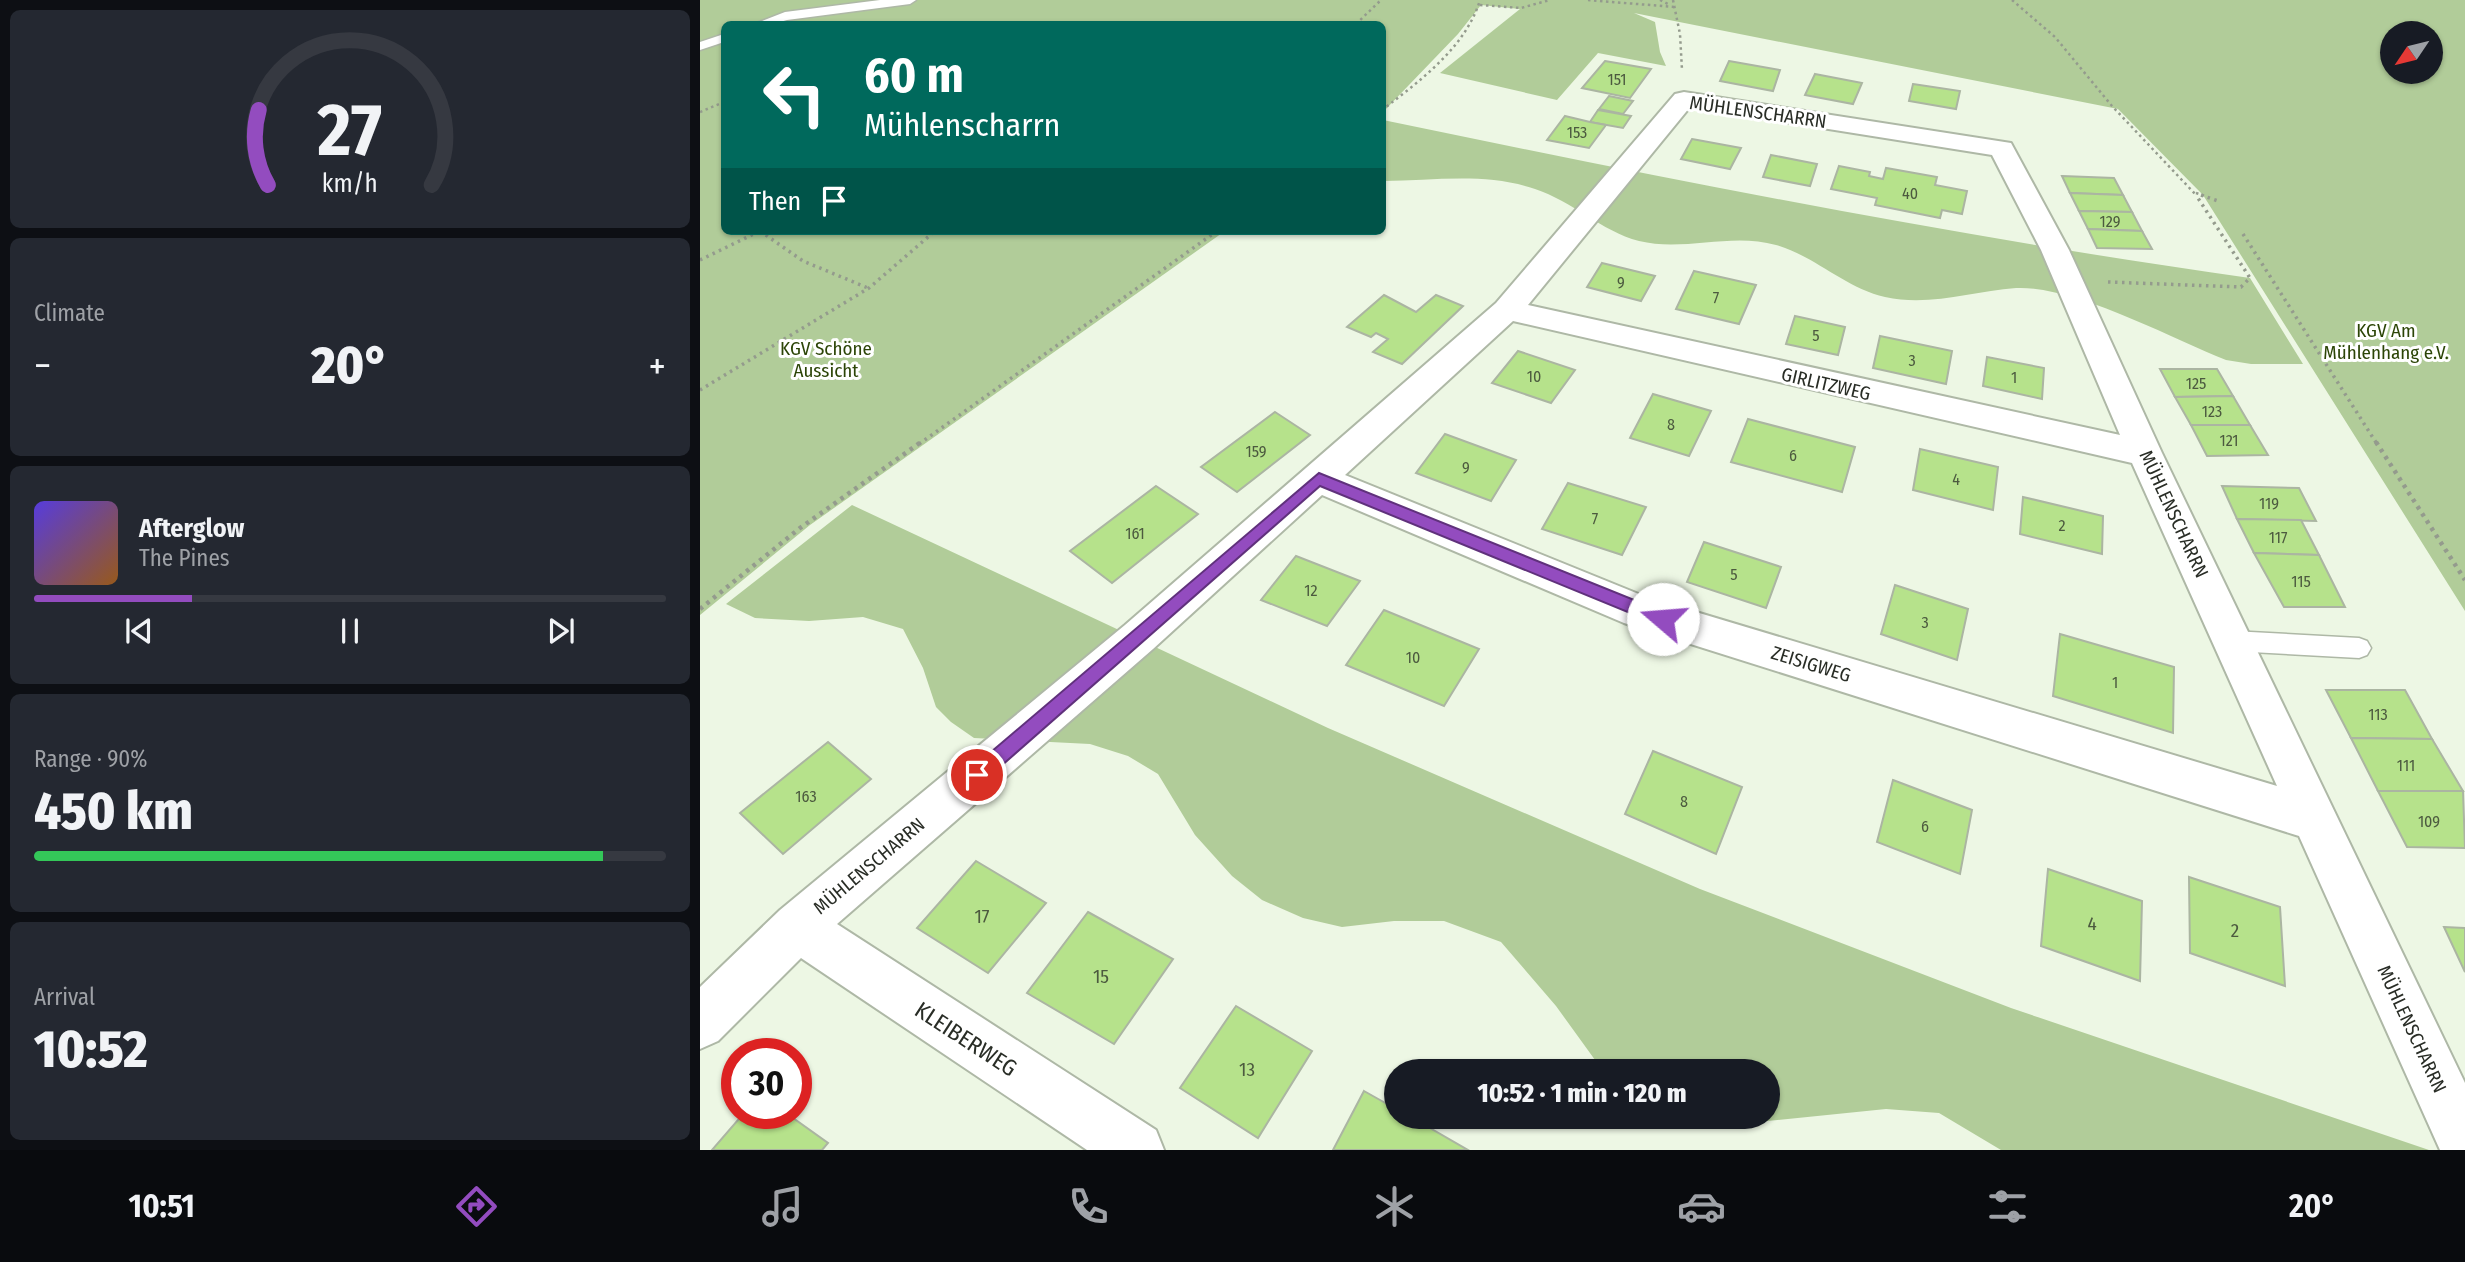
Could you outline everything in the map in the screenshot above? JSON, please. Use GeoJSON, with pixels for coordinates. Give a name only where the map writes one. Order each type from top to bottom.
{"type":"FeatureCollection","features":[{"type":"Feature","properties":{"kind":"street","name":"MÜHLENSCHARRN"},"geometry":{"type":"LineString","coordinates":[[700,1023],[797,927],[1129,646],[1507,310],[1684,99],[2002,149],[2068,281],[2465,1143]]}},
{"type":"Feature","properties":{"kind":"street","name":"GIRLITZWEG"},"geometry":{"type":"LineString","coordinates":[[1507,310],[2145,453]]}},
{"type":"Feature","properties":{"kind":"street","name":"ZEISIGWEG"},"geometry":{"type":"LineString","coordinates":[[1319,479],[1638,611],[2315,819]]}},
{"type":"Feature","properties":{"kind":"street","name":"KLEIBERWEG"},"geometry":{"type":"LineString","coordinates":[[797,927],[1136,1150]]}},
{"type":"Feature","properties":{"kind":"lane"},"geometry":{"type":"LineString","coordinates":[[770,21],[785,16],[910,0]]}},
{"type":"Feature","properties":{"kind":"lane"},"geometry":{"type":"LineString","coordinates":[[700,46],[721,38]]}},
{"type":"Feature","properties":{"kind":"lane"},"geometry":{"type":"LineString","coordinates":[[2232,641],[2359,648]]}},
{"type":"Feature","properties":{"kind":"path"},"geometry":{"type":"LineString","coordinates":[[1360,21],[1376,8],[1381,0]]}},
{"type":"Feature","properties":{"kind":"path"},"geometry":{"type":"LineString","coordinates":[[1386,107],[1433,69],[1463,35],[1480,2],[1521,8],[1550,0]]}},
{"type":"Feature","properties":{"kind":"path"},"geometry":{"type":"LineString","coordinates":[[1588,0],[1674,7]]}},
{"type":"Feature","properties":{"kind":"path"},"geometry":{"type":"LineString","coordinates":[[1660,0],[1674,7]]}},
{"type":"Feature","properties":{"kind":"path"},"geometry":{"type":"LineString","coordinates":[[1673,0],[1680,34],[1684,99]]}},
{"type":"Feature","properties":{"kind":"path"},"geometry":{"type":"LineString","coordinates":[[2012,0],[2055,37],[2112,106],[2195,193],[2249,278],[2241,287],[2068,281]]}},
{"type":"Feature","properties":{"kind":"path"},"geometry":{"type":"LineString","coordinates":[[700,112],[721,103]]}},
{"type":"Feature","properties":{"kind":"path"},"geometry":{"type":"LineString","coordinates":[[2195,193],[2218,201]]}},
{"type":"Feature","properties":{"kind":"path"},"geometry":{"type":"LineString","coordinates":[[2243,234],[2465,580]]}},
{"type":"Feature","properties":{"kind":"path"},"geometry":{"type":"LineString","coordinates":[[700,260],[752,235]]}},
{"type":"Feature","properties":{"kind":"path"},"geometry":{"type":"LineString","coordinates":[[766,235],[803,261],[869,288]]}},
{"type":"Feature","properties":{"kind":"path"},"geometry":{"type":"LineString","coordinates":[[700,390],[869,288],[930,235]]}},
{"type":"Feature","properties":{"kind":"path"},"geometry":{"type":"LineString","coordinates":[[700,608],[800,528],[1212,235]]}},
{"type":"Feature","properties":{"kind":"green space"},"geometry":{"type":"Polygon","coordinates":[[[700,0],[2465,0],[2465,611],[2203,195],[2118,109],[1634,13],[1655,22],[1660,52],[1666,66],[1598,53],[1557,100],[1440,73],[1520,9],[1481,5],[1458,34],[1386,109],[1386,21],[721,21],[721,235],[1219,235],[810,525],[700,615],[700,0]]]}},
{"type":"Feature","properties":{"kind":"green space"},"geometry":{"type":"Polygon","coordinates":[[[1386,121],[1924,226],[2250,278],[2303,364],[2251,364],[2226,360],[2122,315],[2039,289],[2016,288],[1918,300],[1885,297],[1857,287],[1804,256],[1776,245],[1742,240],[1673,244],[1639,241],[1612,230],[1549,194],[1535,189],[1497,181],[1386,181],[1386,121]]]}},
{"type":"Feature","properties":{"kind":"green space"},"geometry":{"type":"Polygon","coordinates":[[[852,505],[1328,728],[1700,889],[2011,1008],[2429,1150],[2001,1150],[1939,1113],[1886,1109],[1780,1120],[1780,1059],[1594,1059],[1556,1006],[1501,942],[1444,921],[1394,921],[1342,927],[1303,918],[1262,900],[1232,876],[1195,835],[1158,774],[1128,756],[1090,744],[974,738],[951,722],[936,707],[923,668],[903,629],[863,617],[809,621],[755,618],[726,604],[852,505]]]}},
{"type":"Feature","properties":{"kind":"building"},"geometry":{"type":"Polygon","coordinates":[[[1605,61],[1651,69],[1630,98],[1582,88],[1605,61]]]}},
{"type":"Feature","properties":{"kind":"building"},"geometry":{"type":"Polygon","coordinates":[[[1729,61],[1780,70],[1773,91],[1720,81],[1729,61]]]}},
{"type":"Feature","properties":{"kind":"building"},"geometry":{"type":"Polygon","coordinates":[[[1815,74],[1862,83],[1853,104],[1805,95],[1815,74]]]}},
{"type":"Feature","properties":{"kind":"building"},"geometry":{"type":"Polygon","coordinates":[[[1913,84],[1960,91],[1956,109],[1909,101],[1913,84]]]}},
{"type":"Feature","properties":{"kind":"building"},"geometry":{"type":"Polygon","coordinates":[[[1609,96],[1633,101],[1623,114],[1599,109],[1609,96]]]}},
{"type":"Feature","properties":{"kind":"building"},"geometry":{"type":"Polygon","coordinates":[[[1598,110],[1631,116],[1623,128],[1590,122],[1598,110]]]}},
{"type":"Feature","properties":{"kind":"building"},"geometry":{"type":"Polygon","coordinates":[[[1565,116],[1606,125],[1589,148],[1547,140],[1565,116]]]}},
{"type":"Feature","properties":{"kind":"building"},"geometry":{"type":"Polygon","coordinates":[[[1692,139],[1741,148],[1730,169],[1681,159],[1692,139]]]}},
{"type":"Feature","properties":{"kind":"building"},"geometry":{"type":"Polygon","coordinates":[[[1771,155],[1817,164],[1810,186],[1763,177],[1771,155]]]}},
{"type":"Feature","properties":{"kind":"building"},"geometry":{"type":"Polygon","coordinates":[[[1839,166],[1870,172],[1869,176],[1883,179],[1886,168],[1937,177],[1935,185],[1967,191],[1962,214],[1942,210],[1940,218],[1875,205],[1877,198],[1831,189],[1839,166]]]}},
{"type":"Feature","properties":{"kind":"building"},"geometry":{"type":"Polygon","coordinates":[[[2062,176],[2114,178],[2123,195],[2070,193],[2062,176]]]}},
{"type":"Feature","properties":{"kind":"building"},"geometry":{"type":"Polygon","coordinates":[[[2070,193],[2123,195],[2132,212],[2079,211],[2070,193]]]}},
{"type":"Feature","properties":{"kind":"building"},"geometry":{"type":"Polygon","coordinates":[[[2079,211],[2132,212],[2142,231],[2088,229],[2079,211]]]}},
{"type":"Feature","properties":{"kind":"building"},"geometry":{"type":"Polygon","coordinates":[[[2088,229],[2142,231],[2152,249],[2097,248],[2088,229]]]}},
{"type":"Feature","properties":{"kind":"building"},"geometry":{"type":"Polygon","coordinates":[[[1602,263],[1655,276],[1641,301],[1587,287],[1602,263]]]}},
{"type":"Feature","properties":{"kind":"building"},"geometry":{"type":"Polygon","coordinates":[[[1694,271],[1756,285],[1739,324],[1676,309],[1694,271]]]}},
{"type":"Feature","properties":{"kind":"building"},"geometry":{"type":"Polygon","coordinates":[[[1384,295],[1416,312],[1436,295],[1463,306],[1402,364],[1373,352],[1388,339],[1376,333],[1371,337],[1347,327],[1384,295]]]}},
{"type":"Feature","properties":{"kind":"building"},"geometry":{"type":"Polygon","coordinates":[[[1795,316],[1845,327],[1838,355],[1786,344],[1795,316]]]}},
{"type":"Feature","properties":{"kind":"building"},"geometry":{"type":"Polygon","coordinates":[[[1880,336],[1952,351],[1946,384],[1873,368],[1880,336]]]}},
{"type":"Feature","properties":{"kind":"building"},"geometry":{"type":"Polygon","coordinates":[[[1518,351],[1575,370],[1551,403],[1492,383],[1518,351]]]}},
{"type":"Feature","properties":{"kind":"building"},"geometry":{"type":"Polygon","coordinates":[[[1987,357],[2044,368],[2042,399],[1983,386],[1987,357]]]}},
{"type":"Feature","properties":{"kind":"building"},"geometry":{"type":"Polygon","coordinates":[[[2160,369],[2217,369],[2233,396],[2175,397],[2160,369]]]}},
{"type":"Feature","properties":{"kind":"building"},"geometry":{"type":"Polygon","coordinates":[[[1653,394],[1711,411],[1689,456],[1630,438],[1653,394]]]}},
{"type":"Feature","properties":{"kind":"building"},"geometry":{"type":"Polygon","coordinates":[[[2233,396],[2250,425],[2191,425],[2175,397],[2233,396]]]}},
{"type":"Feature","properties":{"kind":"building"},"geometry":{"type":"Polygon","coordinates":[[[1275,412],[1310,435],[1237,492],[1201,467],[1275,412]]]}},
{"type":"Feature","properties":{"kind":"building"},"geometry":{"type":"Polygon","coordinates":[[[1748,419],[1855,447],[1842,492],[1731,462],[1748,419]]]}},
{"type":"Feature","properties":{"kind":"building"},"geometry":{"type":"Polygon","coordinates":[[[2191,425],[2250,425],[2268,455],[2207,456],[2191,425]]]}},
{"type":"Feature","properties":{"kind":"building"},"geometry":{"type":"Polygon","coordinates":[[[1445,434],[1516,460],[1491,501],[1416,473],[1445,434]]]}},
{"type":"Feature","properties":{"kind":"building"},"geometry":{"type":"Polygon","coordinates":[[[1920,449],[1998,467],[1993,510],[1913,490],[1920,449]]]}},
{"type":"Feature","properties":{"kind":"building"},"geometry":{"type":"Polygon","coordinates":[[[1568,483],[1646,507],[1622,555],[1542,529],[1568,483]]]}},
{"type":"Feature","properties":{"kind":"building"},"geometry":{"type":"Polygon","coordinates":[[[1156,486],[1198,514],[1112,583],[1070,551],[1156,486]]]}},
{"type":"Feature","properties":{"kind":"building"},"geometry":{"type":"Polygon","coordinates":[[[2222,486],[2299,488],[2316,521],[2237,519],[2222,486]]]}},
{"type":"Feature","properties":{"kind":"building"},"geometry":{"type":"Polygon","coordinates":[[[2023,497],[2103,516],[2102,554],[2020,534],[2023,497]]]}},
{"type":"Feature","properties":{"kind":"building"},"geometry":{"type":"Polygon","coordinates":[[[2237,519],[2301,520],[2319,555],[2254,553],[2237,519]]]}},
{"type":"Feature","properties":{"kind":"building"},"geometry":{"type":"Polygon","coordinates":[[[1704,542],[1781,567],[1766,608],[1687,582],[1704,542]]]}},
{"type":"Feature","properties":{"kind":"building"},"geometry":{"type":"Polygon","coordinates":[[[2254,553],[2319,555],[2345,607],[2284,607],[2254,553]]]}},
{"type":"Feature","properties":{"kind":"building"},"geometry":{"type":"Polygon","coordinates":[[[1296,556],[1360,581],[1327,626],[1261,600],[1296,556]]]}},
{"type":"Feature","properties":{"kind":"building"},"geometry":{"type":"Polygon","coordinates":[[[1895,585],[1968,609],[1957,660],[1881,634],[1895,585]]]}},
{"type":"Feature","properties":{"kind":"building"},"geometry":{"type":"Polygon","coordinates":[[[1384,610],[1479,649],[1444,706],[1346,665],[1384,610]]]}},
{"type":"Feature","properties":{"kind":"building"},"geometry":{"type":"Polygon","coordinates":[[[2060,634],[2174,667],[2173,733],[2053,696],[2060,634]]]}},
{"type":"Feature","properties":{"kind":"building"},"geometry":{"type":"Polygon","coordinates":[[[2326,690],[2405,690],[2432,739],[2351,738],[2326,690]]]}},
{"type":"Feature","properties":{"kind":"building"},"geometry":{"type":"Polygon","coordinates":[[[2351,738],[2432,739],[2463,791],[2378,791],[2351,738]]]}},
{"type":"Feature","properties":{"kind":"building"},"geometry":{"type":"Polygon","coordinates":[[[828,742],[871,779],[783,854],[740,813],[828,742]]]}},
{"type":"Feature","properties":{"kind":"building"},"geometry":{"type":"Polygon","coordinates":[[[1653,751],[1742,787],[1716,854],[1625,814],[1653,751]]]}},
{"type":"Feature","properties":{"kind":"building"},"geometry":{"type":"Polygon","coordinates":[[[1893,780],[1972,810],[1960,874],[1877,842],[1893,780]]]}},
{"type":"Feature","properties":{"kind":"building"},"geometry":{"type":"Polygon","coordinates":[[[2378,791],[2463,791],[2465,848],[2407,847],[2378,791]]]}},
{"type":"Feature","properties":{"kind":"building"},"geometry":{"type":"Polygon","coordinates":[[[976,861],[1046,903],[988,973],[917,928],[976,861]]]}},
{"type":"Feature","properties":{"kind":"building"},"geometry":{"type":"Polygon","coordinates":[[[2048,869],[2142,901],[2140,981],[2041,946],[2048,869]]]}},
{"type":"Feature","properties":{"kind":"building"},"geometry":{"type":"Polygon","coordinates":[[[2189,877],[2280,907],[2285,986],[2190,953],[2189,877]]]}},
{"type":"Feature","properties":{"kind":"building"},"geometry":{"type":"Polygon","coordinates":[[[1088,912],[1173,959],[1114,1044],[1027,993],[1088,912]]]}},
{"type":"Feature","properties":{"kind":"building"},"geometry":{"type":"Polygon","coordinates":[[[2444,927],[2465,928],[2465,972],[2444,927]]]}},
{"type":"Feature","properties":{"kind":"building"},"geometry":{"type":"Polygon","coordinates":[[[1236,1006],[1312,1051],[1258,1138],[1180,1088],[1236,1006]]]}},
{"type":"Feature","properties":{"kind":"building"},"geometry":{"type":"Polygon","coordinates":[[[1364,1091],[1384,1102],[1384,1129],[1432,1129],[1468,1150],[1333,1150],[1364,1091]]]}},
{"type":"Feature","properties":{"kind":"building"},"geometry":{"type":"Polygon","coordinates":[[[730,1129],[808,1129],[828,1143],[822,1150],[712,1150],[730,1129]]]}},
{"type":"Feature","properties":{"kind":"route"},"geometry":{"type":"LineString","coordinates":[[977,775],[1319,479],[1334,488],[1663,619]]}},
{"type":"Feature","properties":{"kind":"park label","name":"KGV Am Mühlenhang e.V."},"geometry":{"type":"Point","coordinates":[2386,341]}},
{"type":"Feature","properties":{"kind":"park label","name":"KGV Schöne Aussicht"},"geometry":{"type":"Point","coordinates":[826,359]}}]}
